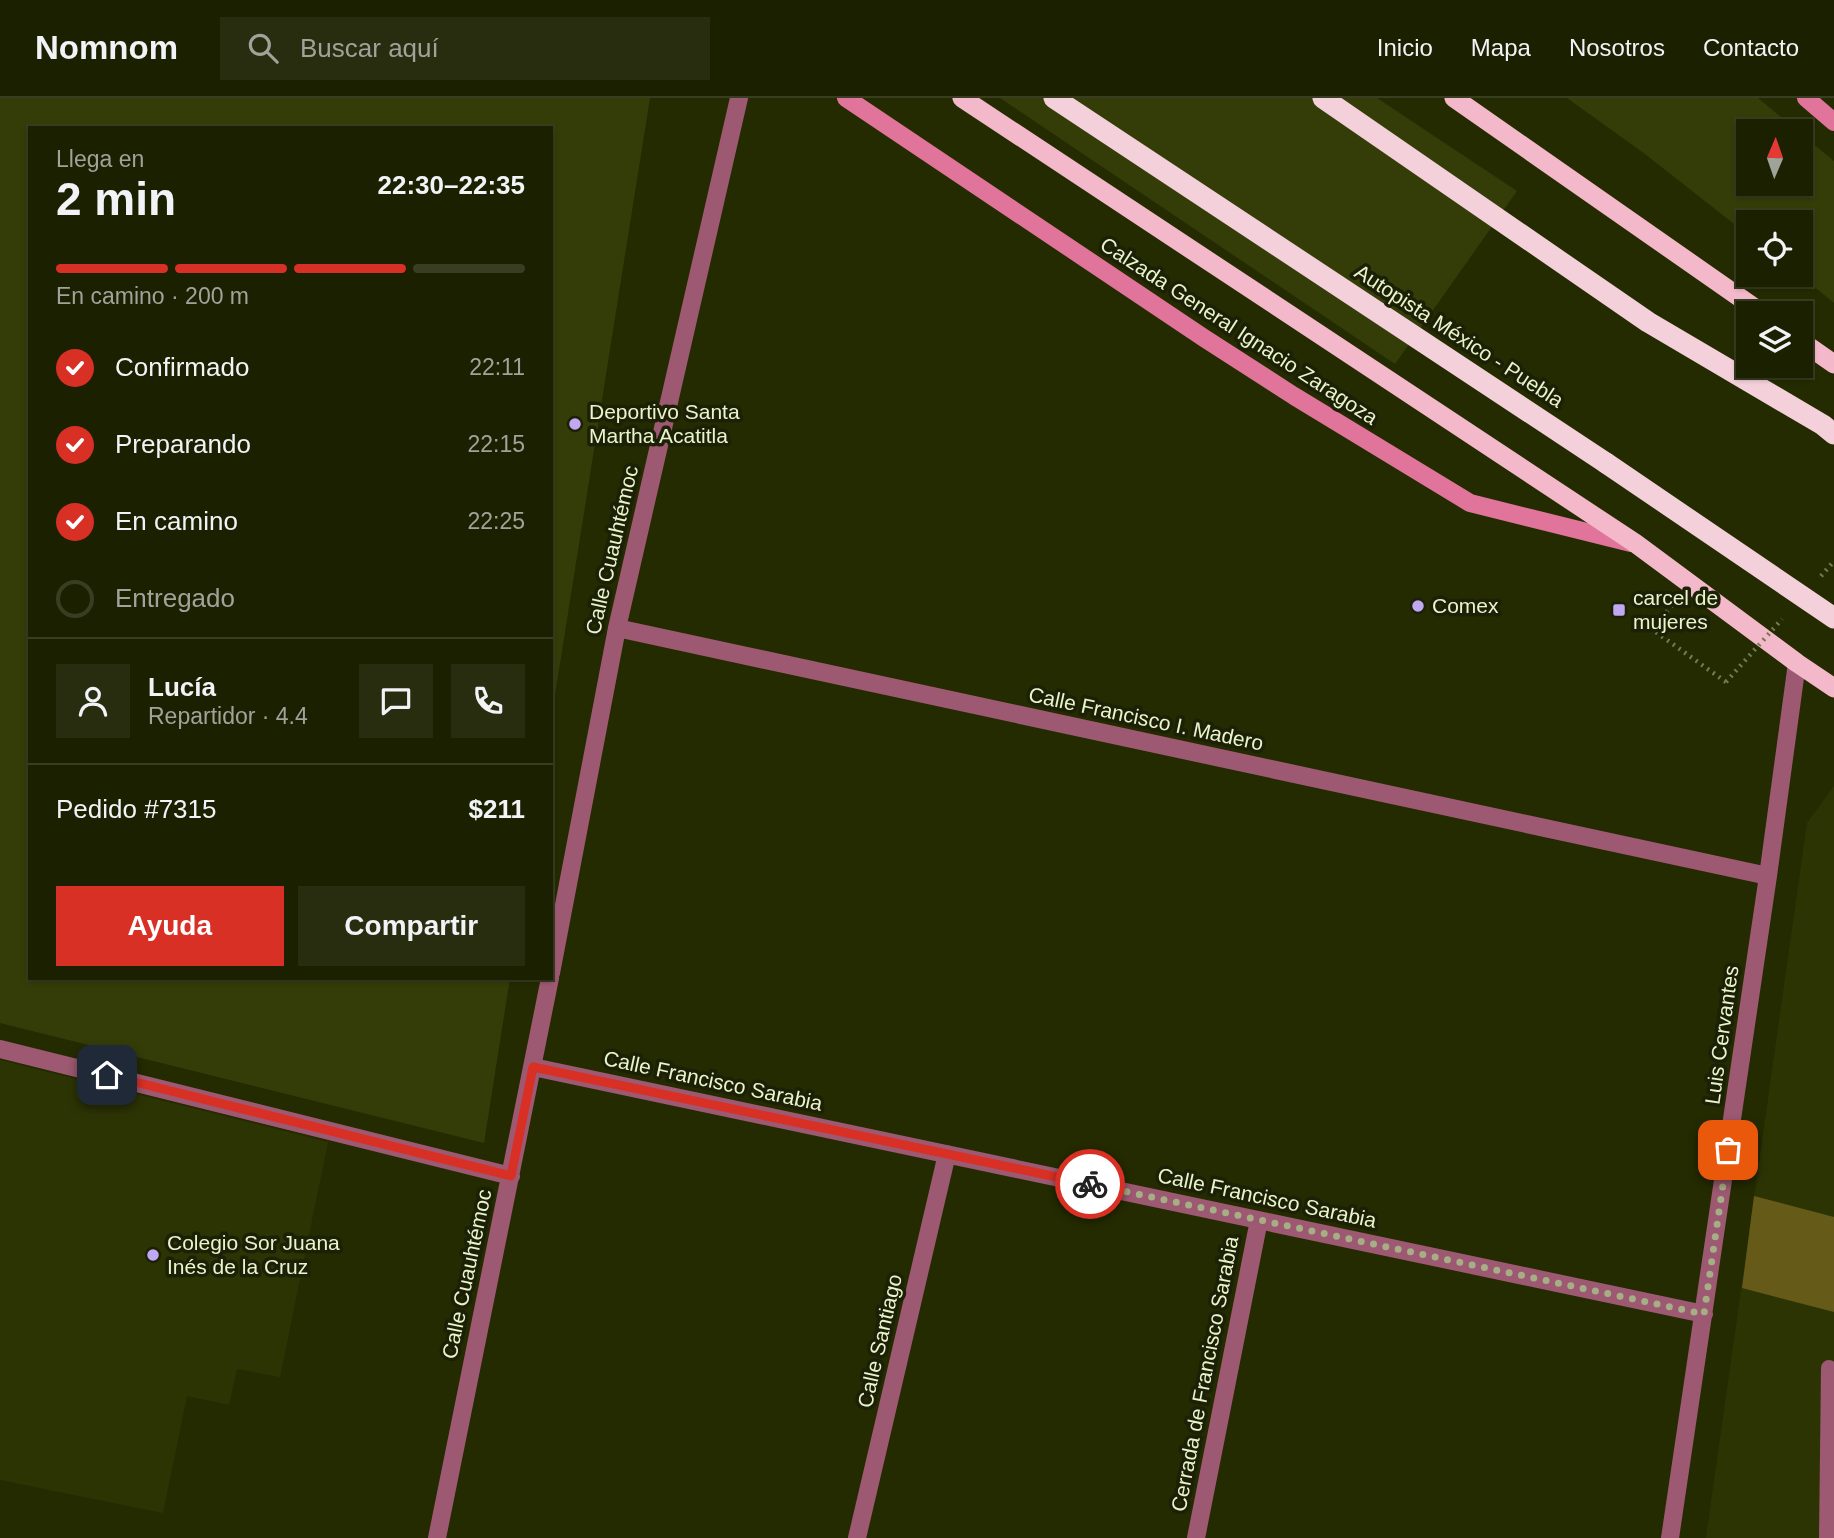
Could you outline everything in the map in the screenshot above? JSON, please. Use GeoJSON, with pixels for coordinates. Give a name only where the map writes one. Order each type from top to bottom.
{"type":"FeatureCollection","features":[{"type":"Feature","properties":{"kind":"highway","name":"Calzada General Ignacio Zaragoza"},"geometry":{"type":"LineString","coordinates":[[961,98],[1635,543],[1834,688]]}},
{"type":"Feature","properties":{"kind":"highway","name":"Autopista México - Puebla"},"geometry":{"type":"LineString","coordinates":[[1054,98],[1606,463],[1834,618]]}},
{"type":"Feature","properties":{"kind":"highway"},"geometry":{"type":"LineString","coordinates":[[1323,98],[1648,322],[1824,425],[1834,434]]}},
{"type":"Feature","properties":{"kind":"highway"},"geometry":{"type":"LineString","coordinates":[[1454,98],[1745,301]]}},
{"type":"Feature","properties":{"kind":"highway"},"geometry":{"type":"LineString","coordinates":[[1813,349],[1834,364]]}},
{"type":"Feature","properties":{"kind":"main road","name":"Calzada General Ignacio Zaragoza"},"geometry":{"type":"LineString","coordinates":[[846,98],[1226,352],[1470,503],[1635,543]]}},
{"type":"Feature","properties":{"kind":"main road"},"geometry":{"type":"LineString","coordinates":[[1806,98],[1834,122]]}},
{"type":"Feature","properties":{"kind":"street","name":"Calle Cuauhtémoc"},"geometry":{"type":"LineString","coordinates":[[553,963],[617,628],[739,98]]}},
{"type":"Feature","properties":{"kind":"street","name":"Calle Francisco I. Madero"},"geometry":{"type":"LineString","coordinates":[[617,628],[1768,876]]}},
{"type":"Feature","properties":{"kind":"street","name":"Luis Cervantes"},"geometry":{"type":"LineString","coordinates":[[1670,1538],[1797,663]]}},
{"type":"Feature","properties":{"kind":"street","name":"Calle Cuauhtémoc"},"geometry":{"type":"LineString","coordinates":[[437,1538],[550,980]]}},
{"type":"Feature","properties":{"kind":"street"},"geometry":{"type":"LineString","coordinates":[[0,1049],[511,1176]]}},
{"type":"Feature","properties":{"kind":"street","name":"Calle Francisco Sarabia"},"geometry":{"type":"LineString","coordinates":[[533,1067],[1704,1314]]}},
{"type":"Feature","properties":{"kind":"street","name":"Calle Santiago"},"geometry":{"type":"LineString","coordinates":[[857,1538],[947,1154]]}},
{"type":"Feature","properties":{"kind":"street","name":"Cerrada de Francisco Sarabia"},"geometry":{"type":"LineString","coordinates":[[1196,1538],[1259,1220]]}},
{"type":"Feature","properties":{"kind":"lane"},"geometry":{"type":"LineString","coordinates":[[1827,1538],[1829,1368]]}},
{"type":"Feature","properties":{"kind":"path"},"geometry":{"type":"LineString","coordinates":[[1816,581],[1834,561]]}},
{"type":"Feature","properties":{"kind":"path"},"geometry":{"type":"LineString","coordinates":[[1653,629],[1726,682],[1789,611]]}},
{"type":"Feature","properties":{"kind":"shaded area","name":"Deportivo Santa Martha Acatitla"},"geometry":{"type":"Polygon","coordinates":[[[0,98],[650,98],[553,707],[553,126],[28,126],[28,980],[510,980],[484,1143],[0,1023],[0,98]]]}},
{"type":"Feature","properties":{"kind":"shaded area"},"geometry":{"type":"Polygon","coordinates":[[[1000,98],[1377,98],[1517,191],[1395,364],[1000,98]]]}},
{"type":"Feature","properties":{"kind":"shaded area"},"geometry":{"type":"Polygon","coordinates":[[[1567,98],[1758,98],[1783,119],[1736,119],[1736,196],[1813,196],[1813,144],[1834,161],[1834,303],[1813,286],[1813,210],[1736,210],[1736,226],[1645,154],[1567,98]]]}},
{"type":"Feature","properties":{"kind":"shaded area"},"geometry":{"type":"Polygon","coordinates":[[[1834,786],[1834,1538],[1706,1538],[1807,823],[1834,786]]]}},
{"type":"Feature","properties":{"kind":"shaded area","name":"Colegio Sor Juana Inés de la Cruz"},"geometry":{"type":"Polygon","coordinates":[[[0,1060],[328,1142],[280,1377],[237,1369],[229,1405],[187,1396],[163,1513],[0,1480],[0,1060]]]}},
{"type":"Feature","properties":{"kind":"building"},"geometry":{"type":"Polygon","coordinates":[[[1754,1196],[1834,1217],[1834,1312],[1742,1288],[1754,1196]]]}},
{"type":"Feature","properties":{"kind":"way so far"},"geometry":{"type":"LineString","coordinates":[[1090,1184],[1704,1314],[1728,1150]]}},
{"type":"Feature","properties":{"kind":"place","name":"Deportivo Santa Martha Acatitla"},"geometry":{"type":"Point","coordinates":[575,424]}},
{"type":"Feature","properties":{"kind":"place","name":"Comex"},"geometry":{"type":"Point","coordinates":[1418,606]}},
{"type":"Feature","properties":{"kind":"place","name":"carcel de mujeres"},"geometry":{"type":"Point","coordinates":[1619,610]}},
{"type":"Feature","properties":{"kind":"place","name":"Colegio Sor Juana Inés de la Cruz"},"geometry":{"type":"Point","coordinates":[153,1255]}},
{"type":"Feature","properties":{"kind":"route"},"geometry":{"type":"LineString","coordinates":[[107,1075],[511,1176],[533,1067],[1090,1184]]}}]}
